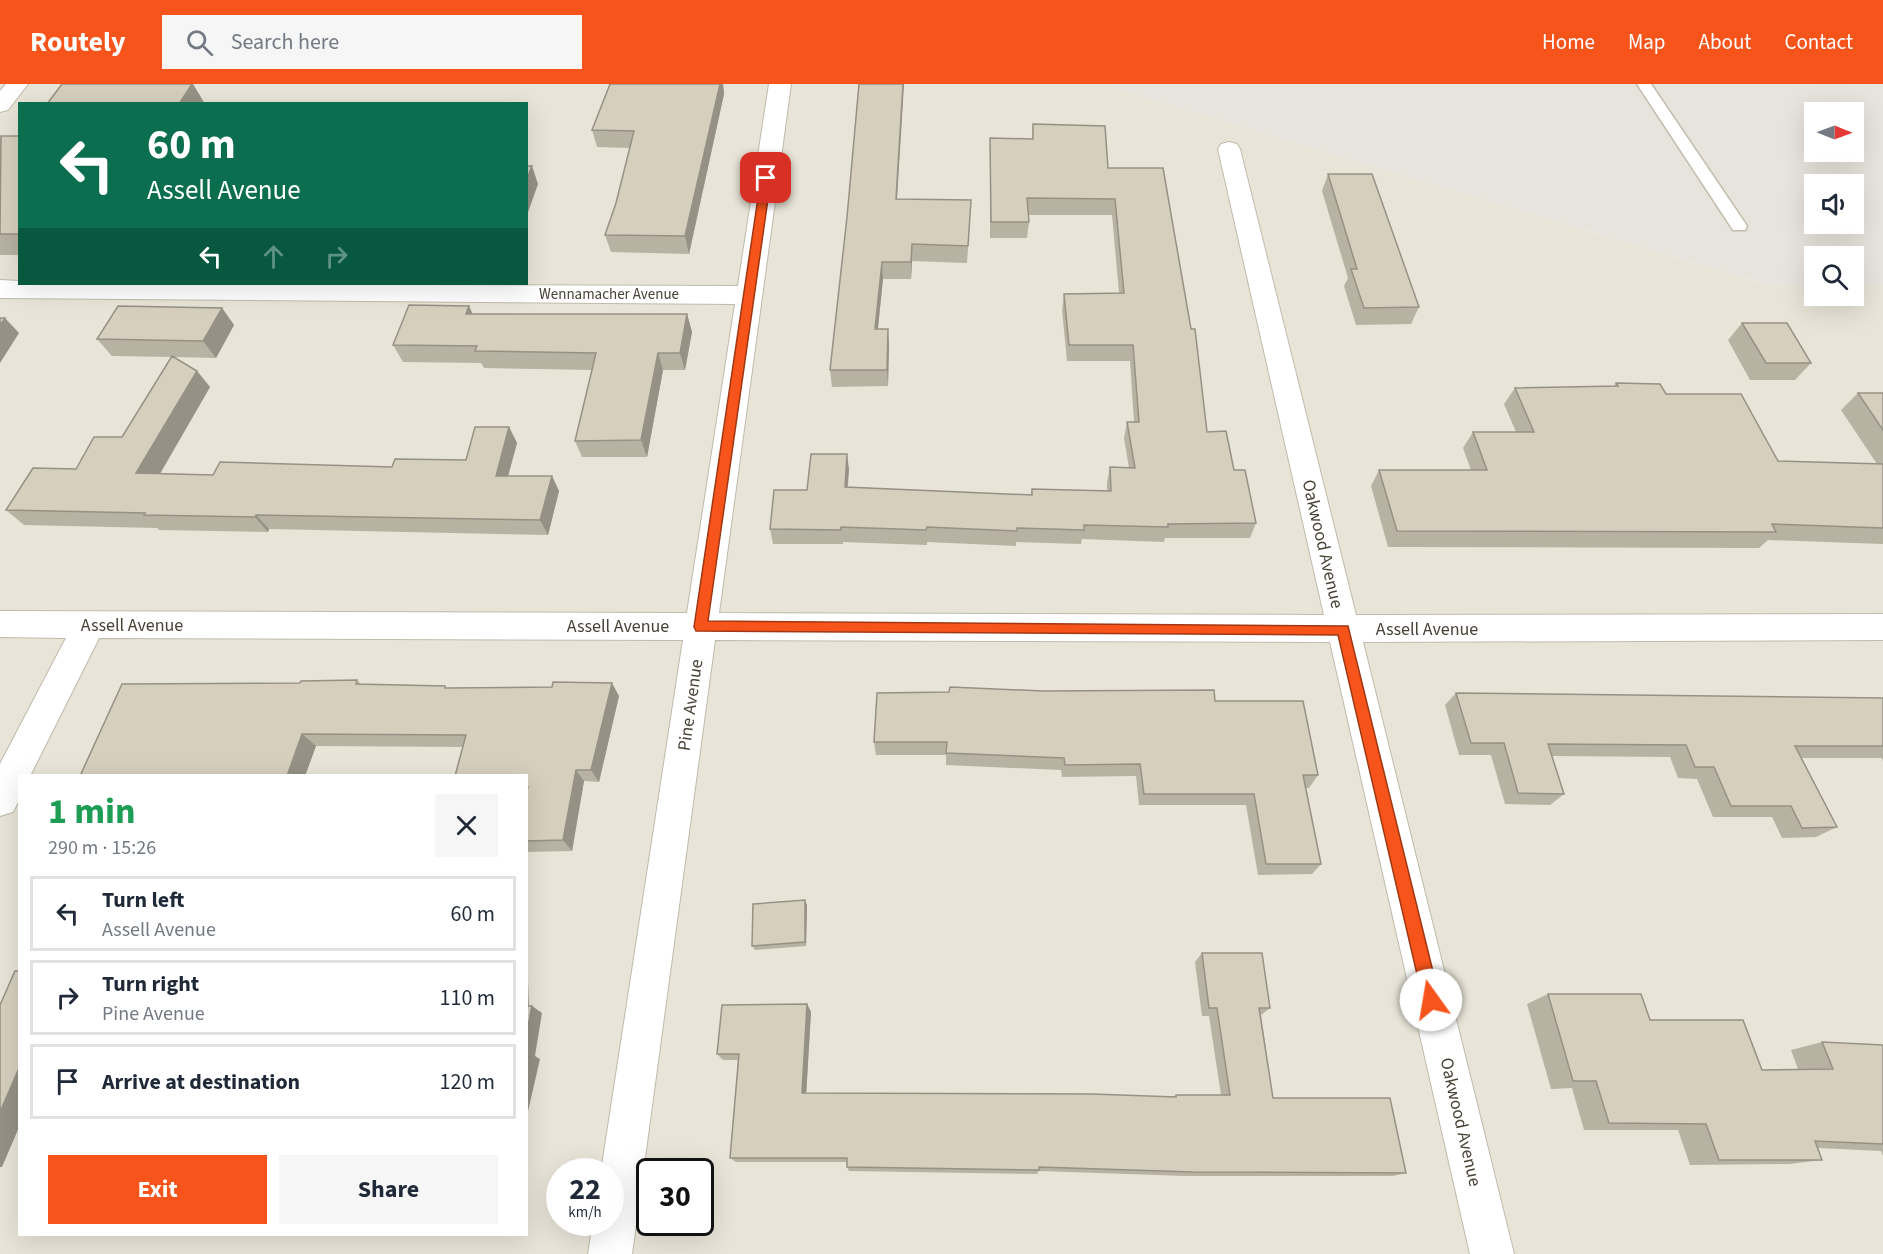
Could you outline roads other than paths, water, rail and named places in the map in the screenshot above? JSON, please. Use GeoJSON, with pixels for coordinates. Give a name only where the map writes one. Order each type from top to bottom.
{"type":"FeatureCollection","features":[{"type":"Feature","properties":{"kind":"street"},"geometry":{"type":"LineString","coordinates":[[0,105],[17,84]]}},
{"type":"Feature","properties":{"kind":"street","name":"Pine Avenue"},"geometry":{"type":"LineString","coordinates":[[610,1254],[780,84]]}},
{"type":"Feature","properties":{"kind":"street","name":"Oakwood Avenue"},"geometry":{"type":"LineString","coordinates":[[1229,149],[1492,1254]]}},
{"type":"Feature","properties":{"kind":"street","name":"Wennamacher Avenue"},"geometry":{"type":"LineString","coordinates":[[0,290],[749,295]]}},
{"type":"Feature","properties":{"kind":"street","name":"Assell Avenue"},"geometry":{"type":"LineString","coordinates":[[0,624],[1343,630],[1883,627]]}},
{"type":"Feature","properties":{"kind":"street"},"geometry":{"type":"LineString","coordinates":[[0,800],[89,625]]}},
{"type":"Feature","properties":{"kind":"lane"},"geometry":{"type":"LineString","coordinates":[[1644,84],[1739,226]]}}]}
